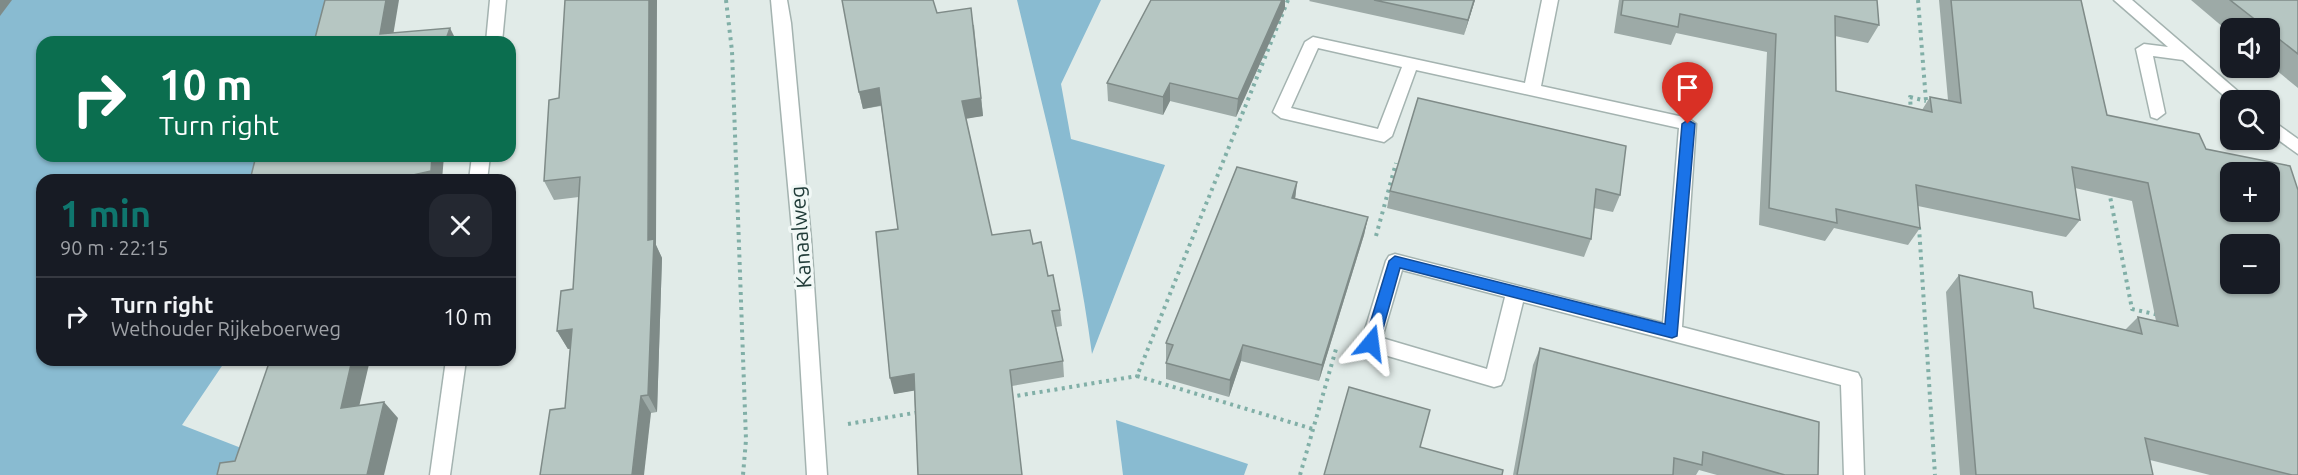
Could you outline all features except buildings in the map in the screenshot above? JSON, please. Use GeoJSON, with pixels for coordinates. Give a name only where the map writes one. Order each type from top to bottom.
{"type":"FeatureCollection","features":[{"type":"Feature","properties":{"kind":"street"},"geometry":{"type":"LineString","coordinates":[[495,36],[498,0]]}},
{"type":"Feature","properties":{"kind":"street","name":"Kanaalweg"},"geometry":{"type":"LineString","coordinates":[[778,0],[783,23],[802,240],[817,475]]}},
{"type":"Feature","properties":{"kind":"street"},"geometry":{"type":"LineString","coordinates":[[1532,90],[1550,0]]}},
{"type":"Feature","properties":{"kind":"street"},"geometry":{"type":"LineString","coordinates":[[2122,0],[2228,90]]}},
{"type":"Feature","properties":{"kind":"street"},"geometry":{"type":"LineString","coordinates":[[1411,63],[1384,136],[1281,112],[1312,42],[1411,63],[1688,124],[1672,332]]}},
{"type":"Feature","properties":{"kind":"street"},"geometry":{"type":"LineString","coordinates":[[2157,112],[2144,49],[2186,55]]}},
{"type":"Feature","properties":{"kind":"street"},"geometry":{"type":"LineString","coordinates":[[2280,133],[2298,148]]}},
{"type":"Feature","properties":{"kind":"street"},"geometry":{"type":"LineString","coordinates":[[1516,292],[1494,379],[1371,343],[1395,261],[1516,292],[1672,332],[1851,379],[1854,475]]}},
{"type":"Feature","properties":{"kind":"street"},"geometry":{"type":"LineString","coordinates":[[440,475],[455,366]]}},
{"type":"Feature","properties":{"kind":"path"},"geometry":{"type":"LineString","coordinates":[[726,0],[732,51],[746,440],[743,475]]}},
{"type":"Feature","properties":{"kind":"path"},"geometry":{"type":"LineString","coordinates":[[1137,376],[1288,0]]}},
{"type":"Feature","properties":{"kind":"path"},"geometry":{"type":"LineString","coordinates":[[1918,0],[1926,101]]}},
{"type":"Feature","properties":{"kind":"path"},"geometry":{"type":"LineString","coordinates":[[1912,120],[1910,97],[1938,103]]}},
{"type":"Feature","properties":{"kind":"path"},"geometry":{"type":"LineString","coordinates":[[1384,136],[1399,150],[1374,234],[1395,261]]}},
{"type":"Feature","properties":{"kind":"path"},"geometry":{"type":"LineString","coordinates":[[2108,185],[2132,309],[2166,317]]}},
{"type":"Feature","properties":{"kind":"path"},"geometry":{"type":"LineString","coordinates":[[1918,215],[1935,475]]}},
{"type":"Feature","properties":{"kind":"path"},"geometry":{"type":"LineString","coordinates":[[1300,475],[1336,349],[1374,344]]}},
{"type":"Feature","properties":{"kind":"path"},"geometry":{"type":"LineString","coordinates":[[998,399],[1137,376],[1313,429]]}},
{"type":"Feature","properties":{"kind":"path"},"geometry":{"type":"LineString","coordinates":[[814,430],[929,411]]}},
{"type":"Feature","properties":{"kind":"water"},"geometry":{"type":"Polygon","coordinates":[[[0,0],[382,0],[352,36],[36,36],[36,162],[331,162],[330,174],[36,174],[36,366],[222,366],[182,425],[259,455],[253,475],[0,475],[0,0]]]}},
{"type":"Feature","properties":{"kind":"water"},"geometry":{"type":"Polygon","coordinates":[[[1017,0],[1101,0],[1061,84],[1071,139],[1165,165],[1092,354],[1069,220],[1017,0]]]}},
{"type":"Feature","properties":{"kind":"water"},"geometry":{"type":"Polygon","coordinates":[[[1116,420],[1248,464],[1244,475],[1123,475],[1116,420]]]}},
{"type":"Feature","properties":{"kind":"route"},"geometry":{"type":"LineString","coordinates":[[1371,343],[1395,261],[1672,332],[1688,124]]}}]}
